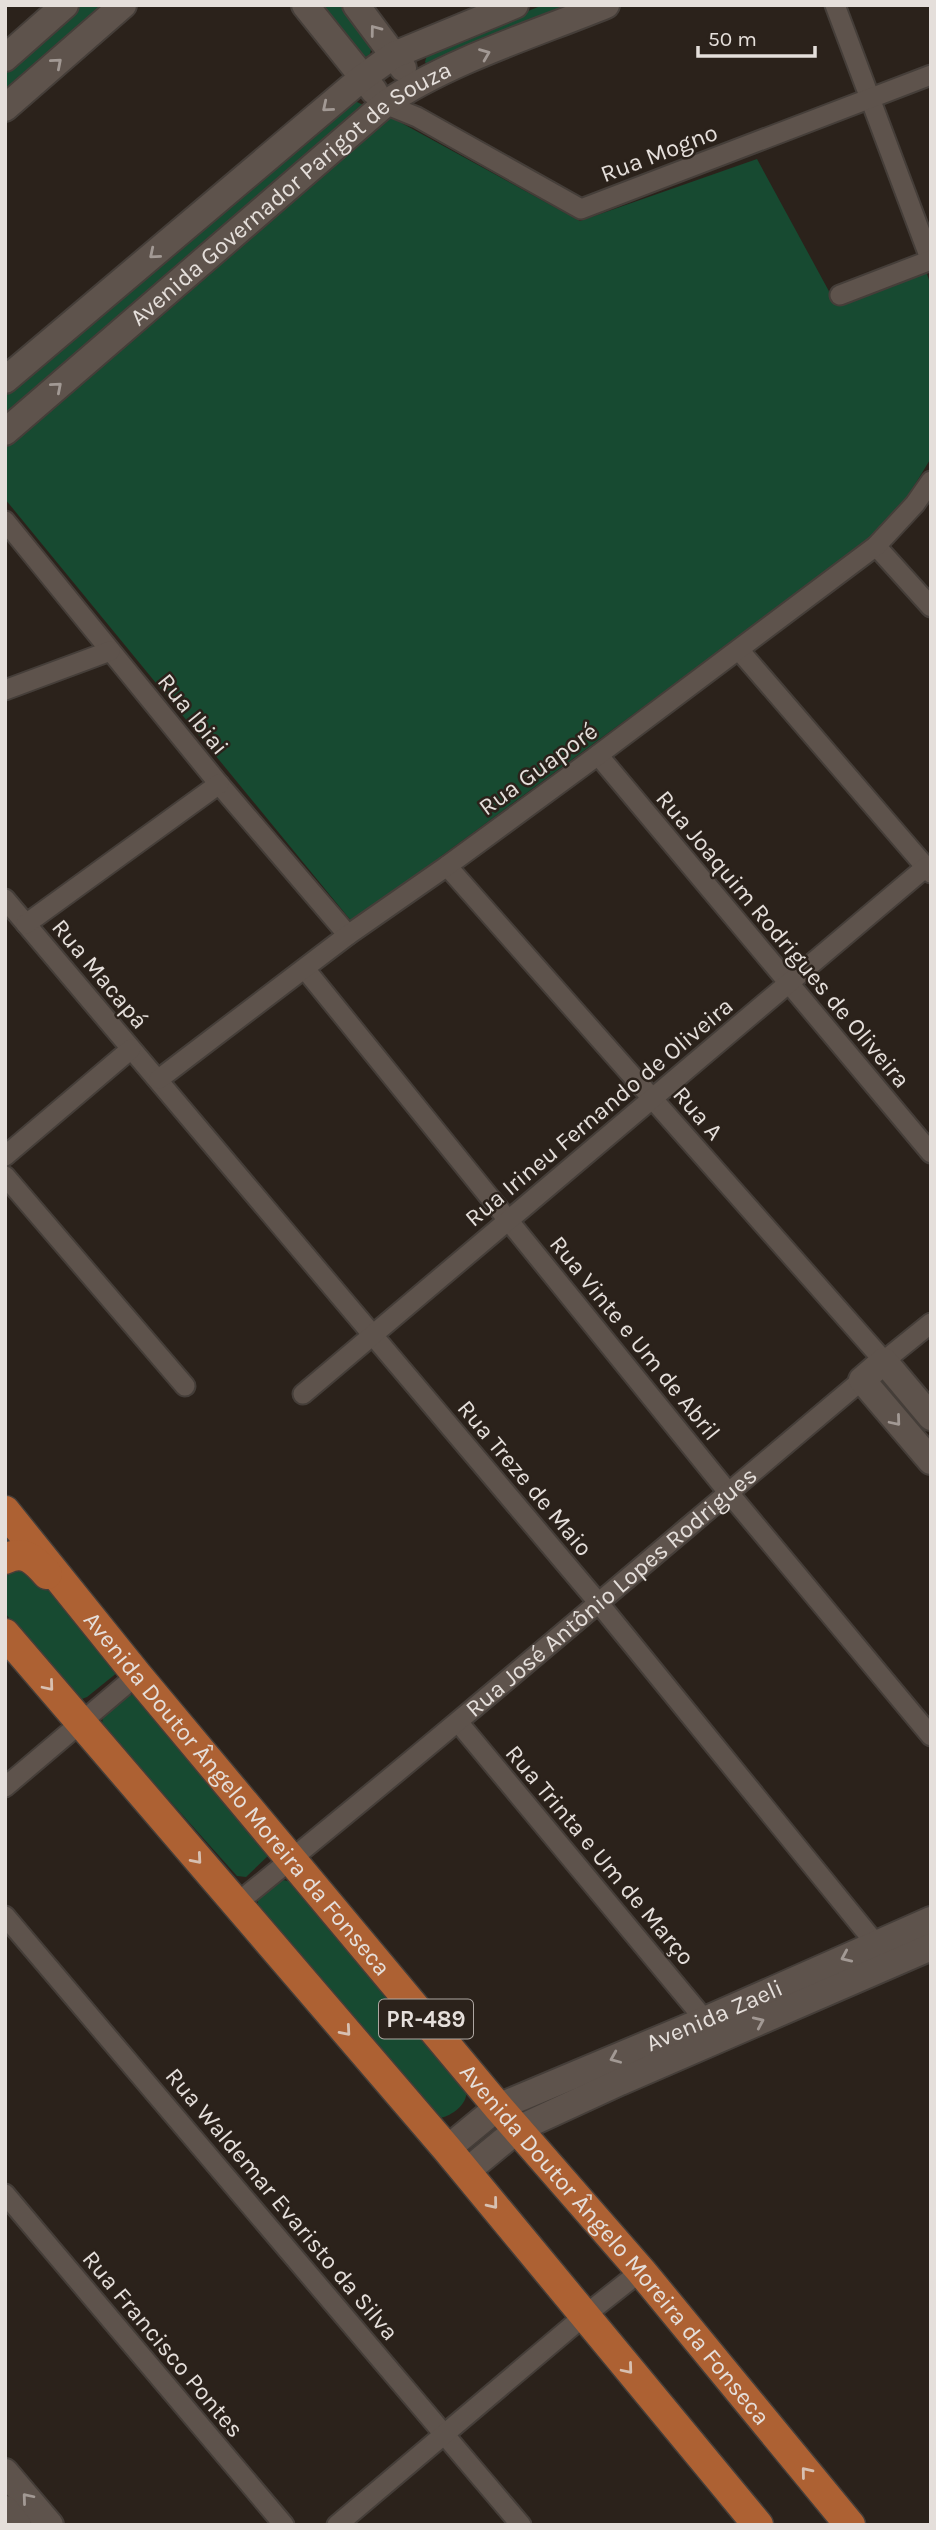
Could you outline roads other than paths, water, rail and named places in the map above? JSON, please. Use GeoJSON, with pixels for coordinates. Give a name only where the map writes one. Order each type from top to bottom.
{"type":"FeatureCollection","features":[{"type":"Feature","properties":{"kind":"main road","name":"Avenida Doutor Ângelo Moreira da Fonseca"},"geometry":{"type":"LineString","coordinates":[[5,1511],[137,1675],[498,2107],[641,2271],[850,2525]]}},
{"type":"Feature","properties":{"kind":"main road"},"geometry":{"type":"LineString","coordinates":[[5,1559],[16,1555],[28,1556],[34,1559],[53,1581],[61,1581]]}},
{"type":"Feature","properties":{"kind":"main road","name":"PR-489"},"geometry":{"type":"LineString","coordinates":[[5,1634],[457,2161],[758,2525]]}},
{"type":"Feature","properties":{"kind":"street"},"geometry":{"type":"LineString","coordinates":[[5,58],[65,5]]}},
{"type":"Feature","properties":{"kind":"street"},"geometry":{"type":"LineString","coordinates":[[5,108],[123,5]]}},
{"type":"Feature","properties":{"kind":"street"},"geometry":{"type":"LineString","coordinates":[[305,5],[385,104]]}},
{"type":"Feature","properties":{"kind":"street"},"geometry":{"type":"LineString","coordinates":[[356,5],[414,85],[417,117]]}},
{"type":"Feature","properties":{"kind":"street","name":"Avenida Governador Parigot de Souza"},"geometry":{"type":"LineString","coordinates":[[5,380],[362,78],[394,55],[515,5]]}},
{"type":"Feature","properties":{"kind":"street","name":"Avenida Governador Parigot de Souza"},"geometry":{"type":"LineString","coordinates":[[5,432],[385,104],[444,70],[606,5]]}},
{"type":"Feature","properties":{"kind":"street"},"geometry":{"type":"LineString","coordinates":[[835,5],[931,261],[841,295]]}},
{"type":"Feature","properties":{"kind":"street","name":"Rua Mogno"},"geometry":{"type":"LineString","coordinates":[[385,104],[417,117],[581,209],[931,75]]}},
{"type":"Feature","properties":{"kind":"street","name":"Rua Guaporé"},"geometry":{"type":"LineString","coordinates":[[159,1079],[348,935],[598,755],[876,546],[915,504],[931,481]]}},
{"type":"Feature","properties":{"kind":"street","name":"Rua Ibiai"},"geometry":{"type":"LineString","coordinates":[[5,521],[219,784],[348,935]]}},
{"type":"Feature","properties":{"kind":"street"},"geometry":{"type":"LineString","coordinates":[[876,546],[931,607]]}},
{"type":"Feature","properties":{"kind":"street"},"geometry":{"type":"LineString","coordinates":[[739,650],[928,870]]}},
{"type":"Feature","properties":{"kind":"street"},"geometry":{"type":"LineString","coordinates":[[5,690],[110,651]]}},
{"type":"Feature","properties":{"kind":"street","name":"Rua Joaquim Rodrigues de Oliveira"},"geometry":{"type":"LineString","coordinates":[[598,755],[931,1153]]}},
{"type":"Feature","properties":{"kind":"street"},"geometry":{"type":"LineString","coordinates":[[26,924],[219,784]]}},
{"type":"Feature","properties":{"kind":"street","name":"Rua A"},"geometry":{"type":"LineString","coordinates":[[447,866],[884,1361]]}},
{"type":"Feature","properties":{"kind":"street","name":"Rua Irineu Fernando de Oliveira"},"geometry":{"type":"LineString","coordinates":[[303,1394],[928,870]]}},
{"type":"Feature","properties":{"kind":"street","name":"Rua Macapá"},"geometry":{"type":"LineString","coordinates":[[5,899],[159,1079]]}},
{"type":"Feature","properties":{"kind":"street","name":"Rua Vinte e Um de Abril"},"geometry":{"type":"LineString","coordinates":[[305,969],[728,1492],[931,1736]]}},
{"type":"Feature","properties":{"kind":"street"},"geometry":{"type":"LineString","coordinates":[[5,1156],[131,1049]]}},
{"type":"Feature","properties":{"kind":"street","name":"Rua Treze de Maio"},"geometry":{"type":"LineString","coordinates":[[159,1079],[597,1601],[881,1955]]}},
{"type":"Feature","properties":{"kind":"street"},"geometry":{"type":"LineString","coordinates":[[5,1176],[185,1386]]}},
{"type":"Feature","properties":{"kind":"street","name":"Rua José Antônio Lopes Rodrigues"},"geometry":{"type":"LineString","coordinates":[[236,1904],[458,1722],[597,1601],[931,1323]]}},
{"type":"Feature","properties":{"kind":"street"},"geometry":{"type":"LineString","coordinates":[[884,1361],[931,1417]]}},
{"type":"Feature","properties":{"kind":"street"},"geometry":{"type":"LineString","coordinates":[[862,1380],[931,1461]]}},
{"type":"Feature","properties":{"kind":"street"},"geometry":{"type":"LineString","coordinates":[[5,1787],[137,1675]]}},
{"type":"Feature","properties":{"kind":"street","name":"Rua Trinta e Um de Março"},"geometry":{"type":"LineString","coordinates":[[458,1722],[710,2030]]}},
{"type":"Feature","properties":{"kind":"street","name":"Rua Waldemar Evaristo da Silva"},"geometry":{"type":"LineString","coordinates":[[5,1916],[521,2525]]}},
{"type":"Feature","properties":{"kind":"street","name":"Avenida Zaeli"},"geometry":{"type":"LineString","coordinates":[[457,2161],[498,2107],[710,2030],[881,1955],[931,1920]]}},
{"type":"Feature","properties":{"kind":"street","name":"Avenida Zaeli"},"geometry":{"type":"LineString","coordinates":[[881,1955],[931,1947]]}},
{"type":"Feature","properties":{"kind":"street","name":"Avenida Zaeli"},"geometry":{"type":"LineString","coordinates":[[457,2161],[620,2081],[710,2030]]}},
{"type":"Feature","properties":{"kind":"street","name":"Rua Francisco Pontes"},"geometry":{"type":"LineString","coordinates":[[5,2194],[284,2525]]}},
{"type":"Feature","properties":{"kind":"street"},"geometry":{"type":"LineString","coordinates":[[337,2525],[641,2271]]}},
{"type":"Feature","properties":{"kind":"street"},"geometry":{"type":"LineString","coordinates":[[5,2472],[50,2525]]}},
{"type":"Feature","properties":{"kind":"street"},"geometry":{"type":"LineString","coordinates":[[5,2509],[18,2525]]}}]}
